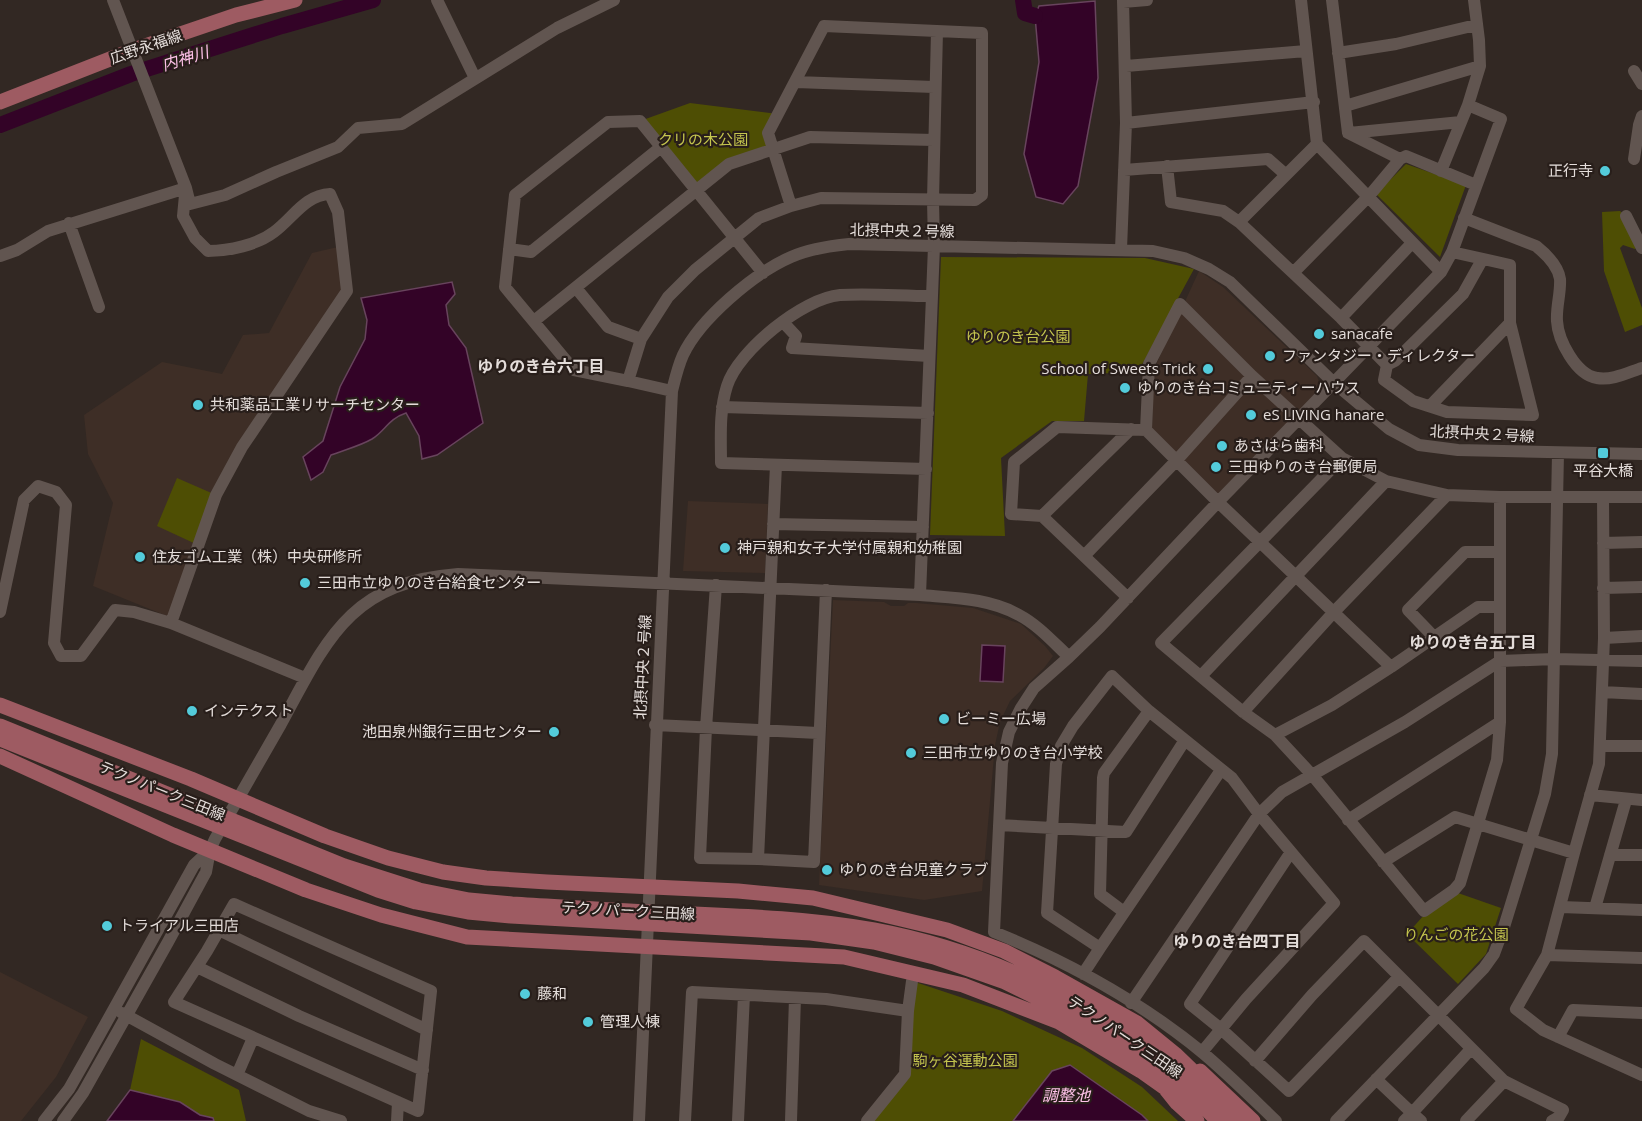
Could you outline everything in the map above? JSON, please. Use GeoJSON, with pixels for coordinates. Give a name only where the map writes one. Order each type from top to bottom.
{"type":"FeatureCollection","features":[{"type":"Feature","properties":{"kind":"main road","name":"広野永福線"},"geometry":{"type":"LineString","coordinates":[[0,102],[236,15],[295,0]]}},
{"type":"Feature","properties":{"kind":"main road"},"geometry":{"type":"LineString","coordinates":[[0,705],[236,804],[388,858],[443,872],[649,893],[738,891],[813,898],[946,930],[1004,951],[1137,1023],[1200,1071],[1253,1121]]}},
{"type":"Feature","properties":{"kind":"main road","name":"テクノパーク三田線"},"geometry":{"type":"LineString","coordinates":[[0,726],[344,866],[419,890],[469,900],[512,904],[814,921],[875,930],[937,945],[1052,989],[1089,1009],[1160,1058],[1226,1118]]}},
{"type":"Feature","properties":{"kind":"main road","name":"テクノパーク三田線"},"geometry":{"type":"LineString","coordinates":[[0,739],[340,877],[416,902],[468,912],[511,916],[811,933],[874,942],[934,957],[1005,982],[1082,1020],[1152,1067],[1206,1109],[1226,1118]]}},
{"type":"Feature","properties":{"kind":"main road"},"geometry":{"type":"LineString","coordinates":[[0,756],[213,845],[306,890],[381,915],[467,937],[646,941],[844,957],[963,986],[1059,1022],[1141,1071],[1206,1121]]}},
{"type":"Feature","properties":{"kind":"main road"},"geometry":{"type":"LineString","coordinates":[[1175,1054],[1212,1090],[1226,1118]]}},
{"type":"Feature","properties":{"kind":"main road"},"geometry":{"type":"LineString","coordinates":[[1165,1088],[1177,1103],[1197,1121]]}},
{"type":"Feature","properties":{"kind":"street"},"geometry":{"type":"LineString","coordinates":[[113,0],[144,76],[190,204],[225,195],[338,147],[358,128],[402,124],[557,28],[614,0]]}},
{"type":"Feature","properties":{"kind":"street"},"geometry":{"type":"LineString","coordinates":[[436,0],[475,78]]}},
{"type":"Feature","properties":{"kind":"street"},"geometry":{"type":"LineString","coordinates":[[1121,249],[1126,123],[1123,1],[1147,0]]}},
{"type":"Feature","properties":{"kind":"street"},"geometry":{"type":"LineString","coordinates":[[1301,0],[1317,144],[1442,272]]}},
{"type":"Feature","properties":{"kind":"street"},"geometry":{"type":"LineString","coordinates":[[1332,0],[1348,133]]}},
{"type":"Feature","properties":{"kind":"street"},"geometry":{"type":"LineString","coordinates":[[1441,171],[1468,105],[1480,66],[1474,0]]}},
{"type":"Feature","properties":{"kind":"street"},"geometry":{"type":"LineString","coordinates":[[1338,53],[1396,44],[1476,25]]}},
{"type":"Feature","properties":{"kind":"street"},"geometry":{"type":"LineString","coordinates":[[628,381],[641,339],[668,297],[695,270],[759,218],[821,198],[975,200],[982,195],[982,33],[824,26],[768,133],[791,206]]}},
{"type":"Feature","properties":{"kind":"street"},"geometry":{"type":"LineString","coordinates":[[920,595],[934,246],[934,87],[937,31]]}},
{"type":"Feature","properties":{"kind":"street"},"geometry":{"type":"LineString","coordinates":[[1126,66],[1306,51]]}},
{"type":"Feature","properties":{"kind":"street"},"geometry":{"type":"LineString","coordinates":[[1345,106],[1480,66]]}},
{"type":"Feature","properties":{"kind":"street"},"geometry":{"type":"LineString","coordinates":[[1634,71],[1642,84]]}},
{"type":"Feature","properties":{"kind":"street"},"geometry":{"type":"LineString","coordinates":[[796,82],[934,87]]}},
{"type":"Feature","properties":{"kind":"street"},"geometry":{"type":"LineString","coordinates":[[1126,123],[1314,102]]}},
{"type":"Feature","properties":{"kind":"street"},"geometry":{"type":"LineString","coordinates":[[1276,1121],[1202,1052],[1167,1026],[1043,952],[994,932],[1002,763],[1009,732],[1034,688],[1069,657],[1128,598],[1442,272],[1452,252],[1501,118],[1468,105]]}},
{"type":"Feature","properties":{"kind":"street"},"geometry":{"type":"LineString","coordinates":[[1634,159],[1642,116]]}},
{"type":"Feature","properties":{"kind":"street"},"geometry":{"type":"LineString","coordinates":[[672,391],[574,370],[505,287],[515,195],[608,122],[640,121],[763,273]]}},
{"type":"Feature","properties":{"kind":"street"},"geometry":{"type":"LineString","coordinates":[[1348,133],[1461,122]]}},
{"type":"Feature","properties":{"kind":"street"},"geometry":{"type":"LineString","coordinates":[[1348,133],[1400,159]]}},
{"type":"Feature","properties":{"kind":"street"},"geometry":{"type":"LineString","coordinates":[[534,321],[729,164],[810,137],[934,140]]}},
{"type":"Feature","properties":{"kind":"street"},"geometry":{"type":"LineString","coordinates":[[1239,222],[1317,144]]}},
{"type":"Feature","properties":{"kind":"street"},"geometry":{"type":"LineString","coordinates":[[509,249],[531,252],[661,147]]}},
{"type":"Feature","properties":{"kind":"street"},"geometry":{"type":"LineString","coordinates":[[1293,273],[1369,196],[1400,159],[1406,156],[1476,185]]}},
{"type":"Feature","properties":{"kind":"street"},"geometry":{"type":"LineString","coordinates":[[1124,170],[1268,159],[1285,174]]}},
{"type":"Feature","properties":{"kind":"street"},"geometry":{"type":"LineString","coordinates":[[1167,166],[1171,202],[1223,211],[1239,222],[1341,318],[1387,365]]}},
{"type":"Feature","properties":{"kind":"street"},"geometry":{"type":"LineString","coordinates":[[0,256],[17,250],[48,231],[69,223],[186,188]]}},
{"type":"Feature","properties":{"kind":"street"},"geometry":{"type":"LineString","coordinates":[[171,623],[191,561],[221,485],[242,447],[346,291],[338,212],[330,194],[322,194],[309,199],[274,232],[260,241],[219,251],[208,251],[195,238],[183,216],[186,188]]}},
{"type":"Feature","properties":{"kind":"street"},"geometry":{"type":"LineString","coordinates":[[1626,216],[1642,248]]}},
{"type":"Feature","properties":{"kind":"street"},"geometry":{"type":"LineString","coordinates":[[1464,218],[1536,246],[1546,253],[1560,278],[1557,322],[1561,336],[1567,352],[1588,375],[1609,378],[1642,368]]}},
{"type":"Feature","properties":{"kind":"street"},"geometry":{"type":"LineString","coordinates":[[69,223],[99,307]]}},
{"type":"Feature","properties":{"kind":"street"},"geometry":{"type":"LineString","coordinates":[[1341,318],[1412,243]]}},
{"type":"Feature","properties":{"kind":"street","name":"北摂中央２号線"},"geometry":{"type":"LineString","coordinates":[[646,941],[672,391],[682,357],[692,339],[707,321],[763,273],[791,257],[820,248],[849,244],[1121,249],[1153,251],[1184,258],[1209,269],[1230,282],[1334,383],[1389,429],[1419,445],[1458,450],[1642,454]]}},
{"type":"Feature","properties":{"kind":"street"},"geometry":{"type":"LineString","coordinates":[[1387,365],[1384,380],[1413,401],[1447,412],[1533,415],[1510,323],[1510,265],[1452,252]]}},
{"type":"Feature","properties":{"kind":"street"},"geometry":{"type":"LineString","coordinates":[[1387,365],[1395,361],[1463,294],[1482,260]]}},
{"type":"Feature","properties":{"kind":"street"},"geometry":{"type":"LineString","coordinates":[[576,288],[608,327],[641,339]]}},
{"type":"Feature","properties":{"kind":"street"},"geometry":{"type":"LineString","coordinates":[[926,469],[720,463],[722,406],[727,385],[739,363],[758,342],[783,322],[807,306],[838,295],[931,296]]}},
{"type":"Feature","properties":{"kind":"street"},"geometry":{"type":"LineString","coordinates":[[1146,430],[1149,364],[1180,303],[1252,376],[1342,459],[1386,482],[1447,495],[1642,497]]}},
{"type":"Feature","properties":{"kind":"street"},"geometry":{"type":"LineString","coordinates":[[783,322],[796,336],[792,348],[929,356]]}},
{"type":"Feature","properties":{"kind":"street"},"geometry":{"type":"LineString","coordinates":[[1430,406],[1510,323]]}},
{"type":"Feature","properties":{"kind":"street"},"geometry":{"type":"LineString","coordinates":[[1085,555],[1176,461],[1252,376]]}},
{"type":"Feature","properties":{"kind":"street"},"geometry":{"type":"LineString","coordinates":[[722,406],[928,413]]}},
{"type":"Feature","properties":{"kind":"street"},"geometry":{"type":"LineString","coordinates":[[1128,598],[1042,516],[1011,514],[1014,462],[1057,427],[1146,430],[1259,542],[1391,667]]}},
{"type":"Feature","properties":{"kind":"street"},"geometry":{"type":"LineString","coordinates":[[1042,516],[1131,429]]}},
{"type":"Feature","properties":{"kind":"street"},"geometry":{"type":"LineString","coordinates":[[1336,1121],[1484,968],[1494,954],[1504,927],[1545,794],[1552,754],[1558,453]]}},
{"type":"Feature","properties":{"kind":"street"},"geometry":{"type":"LineString","coordinates":[[1342,459],[1161,643],[1243,712],[1275,735],[1313,776],[1424,911],[1454,891],[1460,883],[1497,760],[1500,722],[1500,497]]}},
{"type":"Feature","properties":{"kind":"street"},"geometry":{"type":"LineString","coordinates":[[758,859],[762,730],[776,465]]}},
{"type":"Feature","properties":{"kind":"street"},"geometry":{"type":"LineString","coordinates":[[1201,676],[1386,482]]}},
{"type":"Feature","properties":{"kind":"street"},"geometry":{"type":"LineString","coordinates":[[0,612],[24,500],[38,486],[56,492],[66,505],[54,643],[61,656],[81,656],[115,610],[134,612],[171,623],[305,678]]}},
{"type":"Feature","properties":{"kind":"street"},"geometry":{"type":"LineString","coordinates":[[1243,712],[1333,613],[1447,495]]}},
{"type":"Feature","properties":{"kind":"street"},"geometry":{"type":"LineString","coordinates":[[1603,497],[1604,638],[1599,764],[1547,955],[1516,1009],[1543,1030],[1642,1075]]}},
{"type":"Feature","properties":{"kind":"street"},"geometry":{"type":"LineString","coordinates":[[772,524],[923,527]]}},
{"type":"Feature","properties":{"kind":"street"},"geometry":{"type":"LineString","coordinates":[[1603,543],[1642,542]]}},
{"type":"Feature","properties":{"kind":"street"},"geometry":{"type":"LineString","coordinates":[[1434,637],[1408,610],[1465,552],[1500,552]]}},
{"type":"Feature","properties":{"kind":"street"},"geometry":{"type":"LineString","coordinates":[[44,1121],[69,1089],[194,865],[213,845],[330,637],[346,619],[371,599],[387,591],[431,576],[482,575],[920,595],[980,601],[1020,615],[1069,657]]}},
{"type":"Feature","properties":{"kind":"street"},"geometry":{"type":"LineString","coordinates":[[716,585],[700,858],[813,862],[826,590]]}},
{"type":"Feature","properties":{"kind":"street"},"geometry":{"type":"LineString","coordinates":[[1603,588],[1642,587]]}},
{"type":"Feature","properties":{"kind":"street"},"geometry":{"type":"LineString","coordinates":[[1275,735],[1332,705],[1478,607],[1499,607]]}},
{"type":"Feature","properties":{"kind":"street"},"geometry":{"type":"LineString","coordinates":[[1604,638],[1642,636]]}},
{"type":"Feature","properties":{"kind":"street"},"geometry":{"type":"LineString","coordinates":[[1131,1003],[1258,814],[1282,792],[1405,722],[1500,661],[1603,659],[1642,661]]}},
{"type":"Feature","properties":{"kind":"street"},"geometry":{"type":"LineString","coordinates":[[1100,948],[1047,913],[1056,764],[1061,746],[1073,726],[1112,676],[1149,711],[1232,778],[1258,814],[1334,903],[1258,985],[1202,1052]]}},
{"type":"Feature","properties":{"kind":"street"},"geometry":{"type":"LineString","coordinates":[[1602,692],[1642,694]]}},
{"type":"Feature","properties":{"kind":"street"},"geometry":{"type":"LineString","coordinates":[[1124,912],[1100,894],[1104,773],[1149,711]]}},
{"type":"Feature","properties":{"kind":"street"},"geometry":{"type":"LineString","coordinates":[[1348,820],[1500,722]]}},
{"type":"Feature","properties":{"kind":"street"},"geometry":{"type":"LineString","coordinates":[[655,725],[818,733]]}},
{"type":"Feature","properties":{"kind":"street"},"geometry":{"type":"LineString","coordinates":[[999,825],[1126,832],[1185,740]]}},
{"type":"Feature","properties":{"kind":"street"},"geometry":{"type":"LineString","coordinates":[[1600,746],[1642,746]]}},
{"type":"Feature","properties":{"kind":"street"},"geometry":{"type":"LineString","coordinates":[[1083,974],[1221,770]]}},
{"type":"Feature","properties":{"kind":"street"},"geometry":{"type":"LineString","coordinates":[[1590,795],[1642,800]]}},
{"type":"Feature","properties":{"kind":"street"},"geometry":{"type":"LineString","coordinates":[[1595,908],[1626,800]]}},
{"type":"Feature","properties":{"kind":"street"},"geometry":{"type":"LineString","coordinates":[[1383,862],[1455,817],[1574,853]]}},
{"type":"Feature","properties":{"kind":"street"},"geometry":{"type":"LineString","coordinates":[[63,1121],[83,1094],[206,872],[213,845]]}},
{"type":"Feature","properties":{"kind":"street"},"geometry":{"type":"LineString","coordinates":[[1291,852],[1190,1004],[1289,1091],[1399,977]]}},
{"type":"Feature","properties":{"kind":"street"},"geometry":{"type":"LineString","coordinates":[[1610,855],[1642,855]]}},
{"type":"Feature","properties":{"kind":"street"},"geometry":{"type":"LineString","coordinates":[[234,904],[431,991],[418,1111],[174,1002],[219,930],[234,904]]}},
{"type":"Feature","properties":{"kind":"street"},"geometry":{"type":"LineString","coordinates":[[1561,907],[1642,910]]}},
{"type":"Feature","properties":{"kind":"street"},"geometry":{"type":"LineString","coordinates":[[219,930],[427,1030]]}},
{"type":"Feature","properties":{"kind":"street"},"geometry":{"type":"LineString","coordinates":[[639,1121],[646,941]]}},
{"type":"Feature","properties":{"kind":"street"},"geometry":{"type":"LineString","coordinates":[[1256,1061],[1312,995],[1364,941],[1504,1080],[1563,1110],[1559,1117],[1552,1121]]}},
{"type":"Feature","properties":{"kind":"street"},"geometry":{"type":"LineString","coordinates":[[1547,955],[1642,958]]}},
{"type":"Feature","properties":{"kind":"street"},"geometry":{"type":"LineString","coordinates":[[197,967],[299,1016],[423,1070]]}},
{"type":"Feature","properties":{"kind":"street"},"geometry":{"type":"LineString","coordinates":[[867,1121],[905,1074],[912,981]]}},
{"type":"Feature","properties":{"kind":"street"},"geometry":{"type":"LineString","coordinates":[[685,1121],[692,992],[826,999],[908,1011]]}},
{"type":"Feature","properties":{"kind":"street"},"geometry":{"type":"LineString","coordinates":[[738,1121],[744,995]]}},
{"type":"Feature","properties":{"kind":"street"},"geometry":{"type":"LineString","coordinates":[[791,1121],[795,998]]}},
{"type":"Feature","properties":{"kind":"street"},"geometry":{"type":"LineString","coordinates":[[114,1009],[309,1111],[341,1121]]}},
{"type":"Feature","properties":{"kind":"street"},"geometry":{"type":"LineString","coordinates":[[1558,1037],[1573,1010],[1642,1012]]}},
{"type":"Feature","properties":{"kind":"street"},"geometry":{"type":"LineString","coordinates":[[237,1075],[253,1038]]}},
{"type":"Feature","properties":{"kind":"street"},"geometry":{"type":"LineString","coordinates":[[1376,1079],[1412,1118],[1471,1049]]}},
{"type":"Feature","properties":{"kind":"street"},"geometry":{"type":"LineString","coordinates":[[1466,1121],[1504,1080]]}},
{"type":"Feature","properties":{"kind":"street"},"geometry":{"type":"LineString","coordinates":[[397,1121],[398,1102]]}},
{"type":"Feature","properties":{"kind":"shaded area"},"geometry":{"type":"Polygon","coordinates":[[[342,246],[347,291],[242,447],[172,618],[93,586],[113,503],[88,454],[84,415],[162,362],[222,374],[243,335],[269,333],[312,253],[342,246]]]}},
{"type":"Feature","properties":{"kind":"shaded area"},"geometry":{"type":"Polygon","coordinates":[[[1199,271],[1223,287],[1317,376],[1321,388],[1217,495],[1152,428],[1154,369],[1199,271]]]}},
{"type":"Feature","properties":{"kind":"shaded area","name":"神戸親和女子大学付属親和幼稚園"},"geometry":{"type":"Polygon","coordinates":[[[688,501],[768,504],[765,573],[683,571],[688,501]]]}},
{"type":"Feature","properties":{"kind":"shaded area","name":"三田市立ゆりのき台小学校"},"geometry":{"type":"Polygon","coordinates":[[[833,600],[884,602],[891,606],[916,603],[973,608],[1021,624],[1053,656],[1010,701],[1000,722],[995,745],[982,891],[924,900],[819,885],[833,600]]]}},
{"type":"Feature","properties":{"kind":"shaded area"},"geometry":{"type":"Polygon","coordinates":[[[0,972],[88,1017],[56,1077],[21,1121],[0,1121],[0,972]]]}},
{"type":"Feature","properties":{"kind":"green space","name":"クリの木公園"},"geometry":{"type":"Polygon","coordinates":[[[690,103],[778,114],[768,133],[773,149],[729,164],[696,189],[640,121],[690,103]]]}},
{"type":"Feature","properties":{"kind":"green space"},"geometry":{"type":"Polygon","coordinates":[[[1406,164],[1466,185],[1440,257],[1376,194],[1406,164]]]}},
{"type":"Feature","properties":{"kind":"green space"},"geometry":{"type":"Polygon","coordinates":[[[1620,211],[1625,216],[1639,245],[1635,249],[1623,245],[1620,248],[1642,308],[1642,325],[1625,332],[1604,271],[1602,212],[1620,211]]]}},
{"type":"Feature","properties":{"kind":"green space","name":"ゆりのき台公園"},"geometry":{"type":"Polygon","coordinates":[[[941,257],[1145,258],[1194,269],[1138,372],[1088,374],[1084,421],[1052,421],[1001,458],[1005,536],[930,535],[941,257]]]}},
{"type":"Feature","properties":{"kind":"green space"},"geometry":{"type":"Polygon","coordinates":[[[177,478],[216,495],[198,545],[157,526],[177,478]]]}},
{"type":"Feature","properties":{"kind":"green space","name":"りんごの花公園"},"geometry":{"type":"Polygon","coordinates":[[[1458,893],[1501,908],[1486,954],[1458,984],[1407,934],[1425,914],[1458,893]]]}},
{"type":"Feature","properties":{"kind":"green space","name":"駒ヶ谷運動公園"},"geometry":{"type":"Polygon","coordinates":[[[912,981],[1002,1011],[1082,1048],[1142,1087],[1178,1121],[866,1121],[905,1074],[912,981]]]}},
{"type":"Feature","properties":{"kind":"green space"},"geometry":{"type":"Polygon","coordinates":[[[141,1039],[239,1090],[246,1121],[107,1121],[130,1090],[141,1039]]]}},
{"type":"Feature","properties":{"kind":"water"},"geometry":{"type":"Polygon","coordinates":[[[1095,1],[1098,78],[1078,186],[1063,204],[1036,197],[1024,154],[1039,62],[1035,16],[1039,6],[1095,1]]]}},
{"type":"Feature","properties":{"kind":"water"},"geometry":{"type":"Polygon","coordinates":[[[452,282],[455,294],[446,305],[449,325],[466,348],[483,423],[437,455],[422,459],[419,436],[406,413],[391,421],[372,439],[331,455],[323,472],[311,480],[303,457],[323,441],[340,387],[365,339],[367,320],[361,298],[452,282]]]}},
{"type":"Feature","properties":{"kind":"water"},"geometry":{"type":"Polygon","coordinates":[[[982,645],[1005,646],[1003,682],[980,681],[982,645]]]}},
{"type":"Feature","properties":{"kind":"water","name":"調整池"},"geometry":{"type":"Polygon","coordinates":[[[1070,1065],[1148,1121],[1013,1121],[1052,1071],[1070,1065]]]}},
{"type":"Feature","properties":{"kind":"water"},"geometry":{"type":"Polygon","coordinates":[[[130,1090],[180,1102],[200,1115],[213,1118],[214,1121],[107,1121],[130,1090]]]}},
{"type":"Feature","properties":{"kind":"waterway","name":"内神川"},"geometry":{"type":"LineString","coordinates":[[0,125],[131,74],[373,0]]}},
{"type":"Feature","properties":{"kind":"waterway"},"geometry":{"type":"LineString","coordinates":[[1023,0],[1025,13],[1035,16]]}},
{"type":"Feature","properties":{"kind":"place","name":"正行寺"},"geometry":{"type":"Point","coordinates":[1605,171]}},
{"type":"Feature","properties":{"kind":"place","name":"sanacafe"},"geometry":{"type":"Point","coordinates":[1319,334]}},
{"type":"Feature","properties":{"kind":"place","name":"ファンタジー・ディレクター"},"geometry":{"type":"Point","coordinates":[1270,356]}},
{"type":"Feature","properties":{"kind":"place","name":"School of Sweets Trick"},"geometry":{"type":"Point","coordinates":[1208,369]}},
{"type":"Feature","properties":{"kind":"place","name":"ゆりのき台コミュニティーハウス"},"geometry":{"type":"Point","coordinates":[1125,388]}},
{"type":"Feature","properties":{"kind":"place","name":"共和薬品工業リサーチセンター"},"geometry":{"type":"Point","coordinates":[198,405]}},
{"type":"Feature","properties":{"kind":"place","name":"eS LIVING hanare"},"geometry":{"type":"Point","coordinates":[1251,415]}},
{"type":"Feature","properties":{"kind":"place","name":"あさはら歯科"},"geometry":{"type":"Point","coordinates":[1222,446]}},
{"type":"Feature","properties":{"kind":"place","name":"平谷大橋"},"geometry":{"type":"Point","coordinates":[1603,453]}},
{"type":"Feature","properties":{"kind":"place","name":"三田ゆりのき台郵便局"},"geometry":{"type":"Point","coordinates":[1216,467]}},
{"type":"Feature","properties":{"kind":"place","name":"神戸親和女子大学付属親和幼稚園"},"geometry":{"type":"Point","coordinates":[725,548]}},
{"type":"Feature","properties":{"kind":"place","name":"住友ゴム工業（株）中央研修所"},"geometry":{"type":"Point","coordinates":[140,557]}},
{"type":"Feature","properties":{"kind":"place","name":"三田市立ゆりのき台給食センター"},"geometry":{"type":"Point","coordinates":[305,583]}},
{"type":"Feature","properties":{"kind":"place","name":"インテクスト"},"geometry":{"type":"Point","coordinates":[192,711]}},
{"type":"Feature","properties":{"kind":"place","name":"ビーミー広場"},"geometry":{"type":"Point","coordinates":[944,719]}},
{"type":"Feature","properties":{"kind":"place","name":"池田泉州銀行三田センター"},"geometry":{"type":"Point","coordinates":[554,732]}},
{"type":"Feature","properties":{"kind":"place","name":"三田市立ゆりのき台小学校"},"geometry":{"type":"Point","coordinates":[911,753]}},
{"type":"Feature","properties":{"kind":"place","name":"ゆりのき台児童クラブ"},"geometry":{"type":"Point","coordinates":[827,870]}},
{"type":"Feature","properties":{"kind":"place","name":"トライアル三田店"},"geometry":{"type":"Point","coordinates":[107,926]}},
{"type":"Feature","properties":{"kind":"place","name":"藤和"},"geometry":{"type":"Point","coordinates":[525,994]}},
{"type":"Feature","properties":{"kind":"place","name":"管理人棟"},"geometry":{"type":"Point","coordinates":[588,1022]}},
{"type":"Feature","properties":{"kind":"district","name":"ゆりのき台六丁目"},"geometry":{"type":"Point","coordinates":[541,366]}},
{"type":"Feature","properties":{"kind":"district","name":"ゆりのき台五丁目"},"geometry":{"type":"Point","coordinates":[1473,642]}},
{"type":"Feature","properties":{"kind":"district","name":"ゆりのき台四丁目"},"geometry":{"type":"Point","coordinates":[1237,941]}}]}
